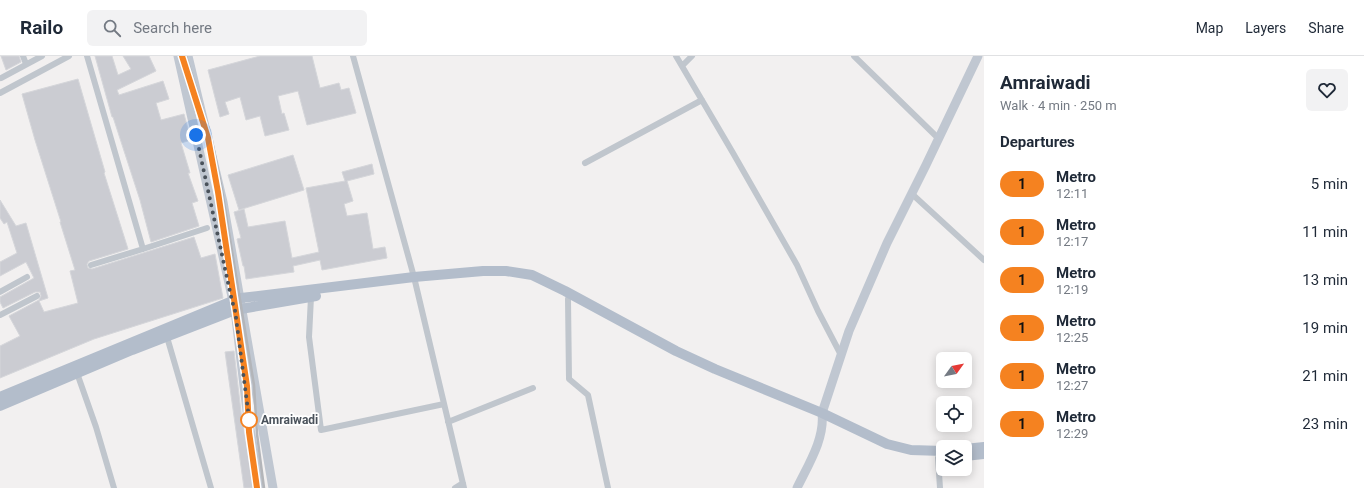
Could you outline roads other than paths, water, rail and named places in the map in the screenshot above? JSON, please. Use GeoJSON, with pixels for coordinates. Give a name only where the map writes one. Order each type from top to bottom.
{"type":"FeatureCollection","features":[{"type":"Feature","properties":{"kind":"main road"},"geometry":{"type":"LineString","coordinates":[[178,56],[238,304],[274,488]]}},
{"type":"Feature","properties":{"kind":"main road"},"geometry":{"type":"LineString","coordinates":[[188,56],[223,202],[238,304],[247,411],[260,488]]}},
{"type":"Feature","properties":{"kind":"main road"},"geometry":{"type":"LineString","coordinates":[[797,488],[820,439],[822,417],[849,331],[887,243],[978,56]]}},
{"type":"Feature","properties":{"kind":"main road"},"geometry":{"type":"LineString","coordinates":[[0,397],[238,304],[483,271],[506,271],[532,275],[565,291],[676,351],[822,417],[885,450],[911,457],[936,455]]}},
{"type":"Feature","properties":{"kind":"main road"},"geometry":{"type":"LineString","coordinates":[[0,406],[167,336],[238,304],[311,297],[414,280],[506,277],[530,281],[568,299],[673,357],[713,375],[822,417]]}},
{"type":"Feature","properties":{"kind":"main road"},"geometry":{"type":"LineString","coordinates":[[972,448],[984,447]]}},
{"type":"Feature","properties":{"kind":"main road"},"geometry":{"type":"LineString","coordinates":[[972,455],[984,454]]}},
{"type":"Feature","properties":{"kind":"street"},"geometry":{"type":"LineString","coordinates":[[23,56],[26,64]]}},
{"type":"Feature","properties":{"kind":"street"},"geometry":{"type":"LineString","coordinates":[[42,56],[0,77],[3,91],[69,56]]}},
{"type":"Feature","properties":{"kind":"street"},"geometry":{"type":"LineString","coordinates":[[87,56],[143,249]]}},
{"type":"Feature","properties":{"kind":"street"},"geometry":{"type":"LineString","coordinates":[[353,56],[414,280],[464,486],[455,488]]}},
{"type":"Feature","properties":{"kind":"street"},"geometry":{"type":"LineString","coordinates":[[676,56],[797,264],[841,355]]}},
{"type":"Feature","properties":{"kind":"street"},"geometry":{"type":"LineString","coordinates":[[682,66],[692,56]]}},
{"type":"Feature","properties":{"kind":"street"},"geometry":{"type":"LineString","coordinates":[[854,56],[938,139]]}},
{"type":"Feature","properties":{"kind":"street"},"geometry":{"type":"LineString","coordinates":[[585,163],[702,100]]}},
{"type":"Feature","properties":{"kind":"street"},"geometry":{"type":"LineString","coordinates":[[912,194],[984,260]]}},
{"type":"Feature","properties":{"kind":"street"},"geometry":{"type":"LineString","coordinates":[[91,265],[208,228]]}},
{"type":"Feature","properties":{"kind":"street"},"geometry":{"type":"LineString","coordinates":[[0,292],[27,278]]}},
{"type":"Feature","properties":{"kind":"street"},"geometry":{"type":"LineString","coordinates":[[0,315],[37,296]]}},
{"type":"Feature","properties":{"kind":"street"},"geometry":{"type":"LineString","coordinates":[[311,297],[309,337],[321,430],[444,404]]}},
{"type":"Feature","properties":{"kind":"street"},"geometry":{"type":"LineString","coordinates":[[568,299],[569,379],[588,395],[608,488]]}},
{"type":"Feature","properties":{"kind":"street"},"geometry":{"type":"LineString","coordinates":[[167,336],[211,488]]}},
{"type":"Feature","properties":{"kind":"street"},"geometry":{"type":"LineString","coordinates":[[77,373],[96,427],[114,488]]}},
{"type":"Feature","properties":{"kind":"street"},"geometry":{"type":"LineString","coordinates":[[448,422],[533,388]]}},
{"type":"Feature","properties":{"kind":"street"},"geometry":{"type":"LineString","coordinates":[[940,476],[940,488]]}},
{"type":"Feature","properties":{"kind":"railway"},"geometry":{"type":"LineString","coordinates":[[186,56],[211,136],[222,190],[254,385],[257,434],[264,488]]}},
{"type":"Feature","properties":{"kind":"railway"},"geometry":{"type":"LineString","coordinates":[[239,334],[247,386],[249,432],[257,488]]}},
{"type":"Feature","properties":{"kind":"metro line","name":"1"},"geometry":{"type":"LineString","coordinates":[[182,56],[208,138],[218,192],[247,386],[249,432],[257,488]]}},
{"type":"Feature","properties":{"kind":"place","name":"Amraiwadi"},"geometry":{"type":"Point","coordinates":[249,420]}}]}
